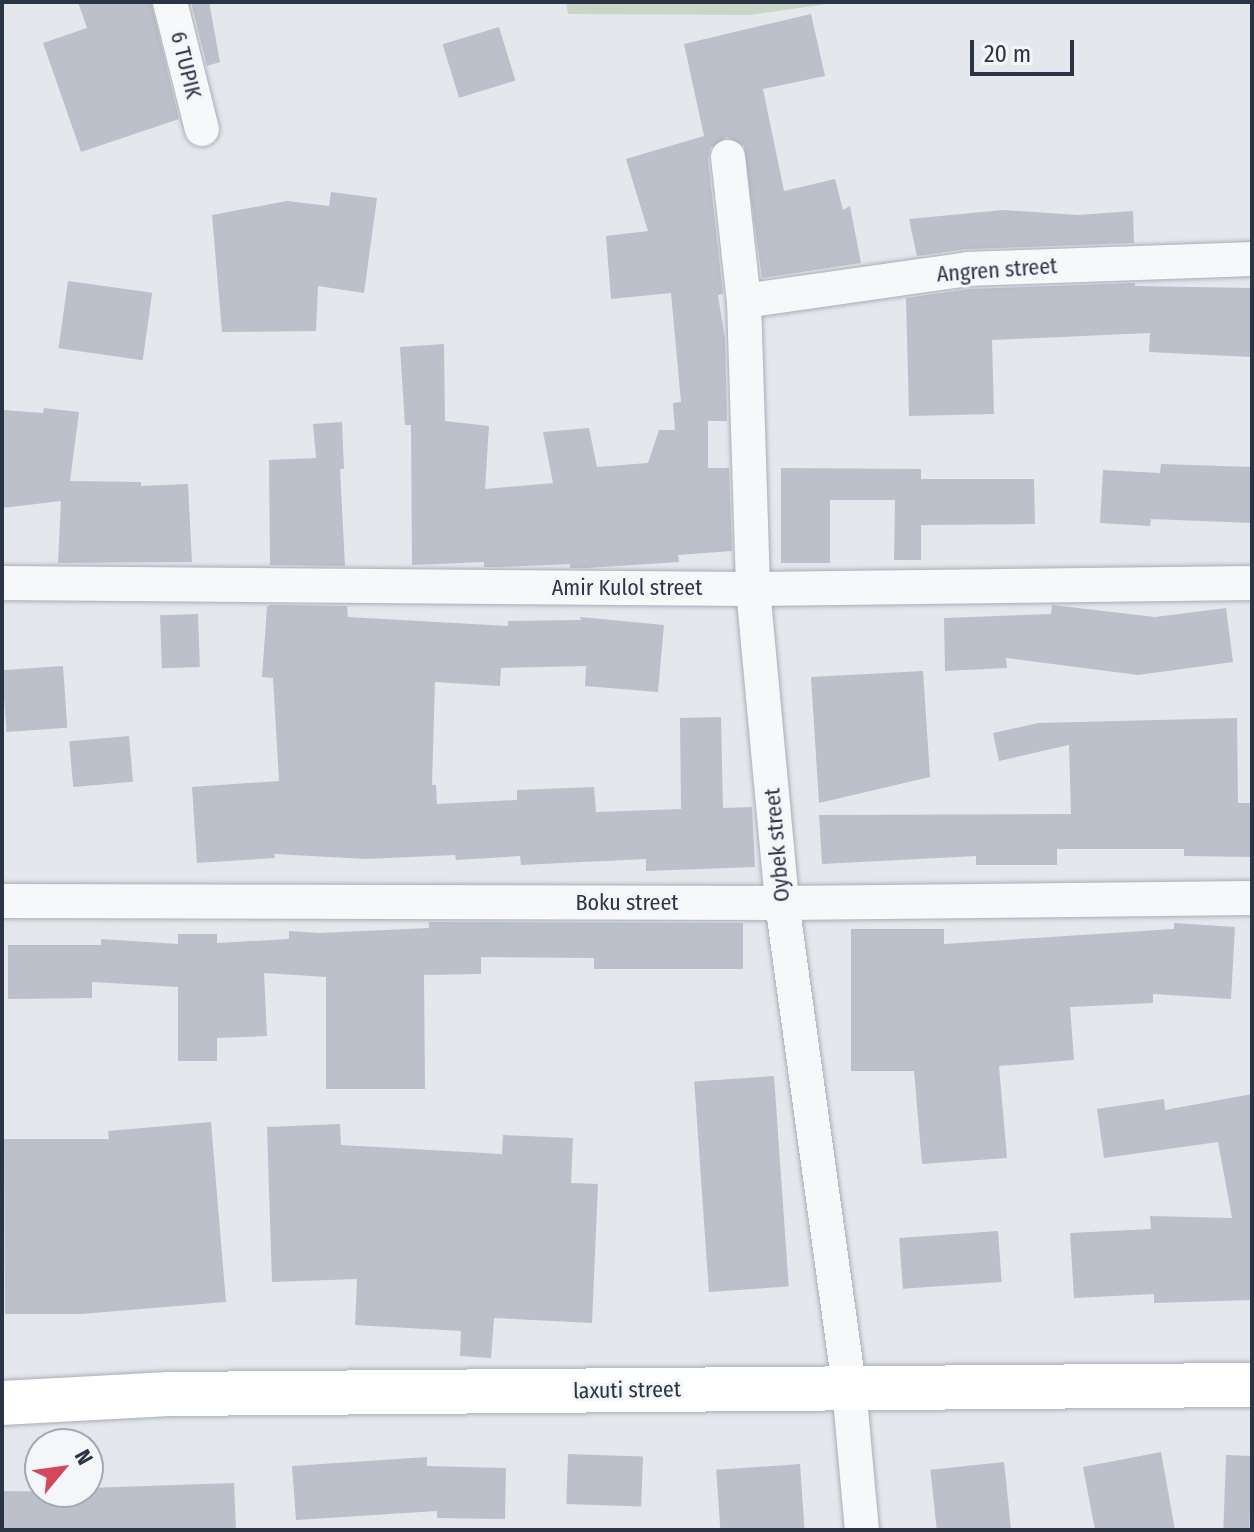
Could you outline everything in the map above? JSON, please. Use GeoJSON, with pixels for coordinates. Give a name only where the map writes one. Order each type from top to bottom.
{"type":"FeatureCollection","features":[{"type":"Feature","properties":{"kind":"street","name":"6 TUPIK"},"geometry":{"type":"LineString","coordinates":[[170,2],[202,129]]}},
{"type":"Feature","properties":{"kind":"street","name":"Oybek street"},"geometry":{"type":"LineString","coordinates":[[728,157],[744,301],[753,589],[782,903],[849,1388],[862,1530]]}},
{"type":"Feature","properties":{"kind":"street","name":"Angren street"},"geometry":{"type":"LineString","coordinates":[[744,301],[968,269],[1252,259]]}},
{"type":"Feature","properties":{"kind":"street","name":"Amir Kulol street"},"geometry":{"type":"LineString","coordinates":[[2,583],[753,589],[1252,583]]}},
{"type":"Feature","properties":{"kind":"street","name":"Boku street"},"geometry":{"type":"LineString","coordinates":[[2,901],[782,903],[1252,898]]}},
{"type":"Feature","properties":{"kind":"street","name":"laxuti street"},"geometry":{"type":"LineString","coordinates":[[2,1403],[170,1394],[1252,1385]]}},
{"type":"Feature","properties":{"kind":"green space"},"geometry":{"type":"Polygon","coordinates":[[[566,2],[841,2],[749,15],[568,14],[566,2]]]}},
{"type":"Feature","properties":{"kind":"building"},"geometry":{"type":"Polygon","coordinates":[[[78,2],[151,2],[179,119],[81,152],[43,43],[87,28],[78,2]]]}},
{"type":"Feature","properties":{"kind":"building"},"geometry":{"type":"Polygon","coordinates":[[[191,2],[209,2],[220,62],[207,66],[191,2]]]}},
{"type":"Feature","properties":{"kind":"building"},"geometry":{"type":"Polygon","coordinates":[[[811,14],[825,76],[763,89],[784,191],[835,179],[843,210],[850,206],[861,263],[762,278],[744,146],[727,137],[710,148],[708,159],[723,294],[718,295],[725,339],[727,421],[708,421],[708,468],[729,468],[732,551],[678,555],[679,562],[586,568],[570,568],[570,564],[484,567],[484,562],[412,565],[411,425],[405,425],[400,347],[444,344],[445,421],[489,426],[485,489],[553,483],[543,432],[589,428],[597,467],[648,463],[659,430],[675,430],[673,403],[681,402],[671,293],[611,299],[606,236],[648,231],[626,159],[704,136],[684,44],[811,14]]]}},
{"type":"Feature","properties":{"kind":"building"},"geometry":{"type":"Polygon","coordinates":[[[499,27],[515,81],[459,98],[443,44],[499,27]]]}},
{"type":"Feature","properties":{"kind":"building"},"geometry":{"type":"Polygon","coordinates":[[[331,192],[377,198],[364,293],[318,286],[316,331],[222,332],[212,215],[287,201],[329,206],[331,192]]]}},
{"type":"Feature","properties":{"kind":"building"},"geometry":{"type":"Polygon","coordinates":[[[1003,210],[1078,215],[1133,211],[1134,243],[967,249],[917,256],[909,219],[1003,210]]]}},
{"type":"Feature","properties":{"kind":"building"},"geometry":{"type":"Polygon","coordinates":[[[68,281],[152,293],[143,360],[59,348],[68,281]]]}},
{"type":"Feature","properties":{"kind":"building"},"geometry":{"type":"Polygon","coordinates":[[[1135,283],[1135,286],[1252,288],[1252,357],[1149,352],[1150,333],[992,340],[994,414],[909,416],[906,298],[970,289],[1135,283]]]}},
{"type":"Feature","properties":{"kind":"building"},"geometry":{"type":"Polygon","coordinates":[[[44,408],[79,412],[70,481],[141,482],[141,486],[188,484],[192,562],[58,563],[61,501],[2,508],[2,410],[43,413],[44,408]]]}},
{"type":"Feature","properties":{"kind":"building"},"geometry":{"type":"Polygon","coordinates":[[[342,422],[344,469],[340,469],[345,566],[270,565],[269,460],[316,458],[313,424],[342,422]]]}},
{"type":"Feature","properties":{"kind":"building"},"geometry":{"type":"Polygon","coordinates":[[[1161,464],[1252,467],[1252,523],[1151,519],[1150,526],[1100,523],[1103,470],[1160,473],[1161,464]]]}},
{"type":"Feature","properties":{"kind":"building"},"geometry":{"type":"Polygon","coordinates":[[[781,468],[921,469],[921,479],[1034,479],[1035,524],[921,525],[921,560],[894,560],[895,500],[830,500],[830,563],[781,563],[781,468]]]}},
{"type":"Feature","properties":{"kind":"building"},"geometry":{"type":"Polygon","coordinates":[[[1052,605],[1155,617],[1226,608],[1233,662],[1138,675],[1006,658],[1007,668],[945,671],[944,618],[1051,614],[1052,605]]]}},
{"type":"Feature","properties":{"kind":"building"},"geometry":{"type":"Polygon","coordinates":[[[347,606],[348,617],[508,626],[508,621],[581,620],[580,617],[664,625],[658,692],[585,686],[586,666],[501,668],[500,686],[435,682],[432,785],[436,785],[437,804],[517,800],[517,790],[594,787],[596,812],[681,809],[680,718],[721,717],[723,808],[752,807],[755,867],[646,871],[646,859],[521,865],[520,856],[456,860],[455,855],[366,859],[274,854],[275,858],[197,863],[192,787],[279,781],[273,678],[262,677],[267,607],[347,606]]]}},
{"type":"Feature","properties":{"kind":"building"},"geometry":{"type":"Polygon","coordinates":[[[198,614],[200,667],[162,668],[160,615],[198,614]]]}},
{"type":"Feature","properties":{"kind":"building"},"geometry":{"type":"Polygon","coordinates":[[[63,666],[67,728],[6,732],[2,670],[63,666]]]}},
{"type":"Feature","properties":{"kind":"building"},"geometry":{"type":"Polygon","coordinates":[[[923,671],[930,777],[819,803],[811,677],[923,671]]]}},
{"type":"Feature","properties":{"kind":"building"},"geometry":{"type":"Polygon","coordinates":[[[1237,718],[1238,803],[1252,803],[1252,857],[1184,856],[1184,849],[1057,849],[1057,865],[976,865],[976,856],[822,864],[819,815],[1071,814],[1069,745],[999,761],[993,733],[1038,723],[1237,718]]]}},
{"type":"Feature","properties":{"kind":"building"},"geometry":{"type":"Polygon","coordinates":[[[129,736],[133,782],[73,787],[69,741],[129,736]]]}},
{"type":"Feature","properties":{"kind":"building"},"geometry":{"type":"Polygon","coordinates":[[[429,922],[743,923],[743,969],[594,969],[594,958],[481,957],[481,974],[424,975],[425,1089],[326,1089],[326,977],[264,973],[267,1036],[217,1038],[217,1061],[178,1061],[178,987],[92,982],[92,998],[8,999],[8,945],[101,945],[101,939],[178,944],[178,934],[217,934],[217,943],[289,939],[289,931],[320,933],[429,928],[429,922]]]}},
{"type":"Feature","properties":{"kind":"building"},"geometry":{"type":"Polygon","coordinates":[[[1174,923],[1235,927],[1231,999],[1153,994],[1153,1003],[1070,1007],[1074,1060],[999,1066],[1007,1158],[922,1164],[914,1071],[851,1071],[851,929],[944,929],[944,944],[1174,929],[1174,923]]]}},
{"type":"Feature","properties":{"kind":"building"},"geometry":{"type":"Polygon","coordinates":[[[774,1076],[789,1286],[709,1292],[694,1082],[774,1076]]]}},
{"type":"Feature","properties":{"kind":"building"},"geometry":{"type":"Polygon","coordinates":[[[1252,1094],[1252,1300],[1154,1303],[1154,1294],[1074,1298],[1070,1233],[1151,1229],[1150,1216],[1232,1218],[1218,1142],[1104,1158],[1097,1109],[1164,1099],[1165,1110],[1252,1094]]]}},
{"type":"Feature","properties":{"kind":"building"},"geometry":{"type":"Polygon","coordinates":[[[211,1122],[226,1302],[81,1314],[5,1314],[4,1139],[109,1139],[108,1131],[211,1122]]]}},
{"type":"Feature","properties":{"kind":"building"},"geometry":{"type":"Polygon","coordinates":[[[340,1124],[341,1145],[502,1154],[503,1135],[573,1138],[571,1183],[598,1184],[592,1323],[494,1318],[491,1358],[460,1356],[461,1331],[355,1325],[357,1279],[272,1282],[267,1127],[340,1124]]]}},
{"type":"Feature","properties":{"kind":"building"},"geometry":{"type":"Polygon","coordinates":[[[998,1231],[1002,1282],[903,1289],[899,1238],[998,1231]]]}},
{"type":"Feature","properties":{"kind":"building"},"geometry":{"type":"Polygon","coordinates":[[[1161,1452],[1175,1530],[1095,1530],[1083,1467],[1161,1452]]]}},
{"type":"Feature","properties":{"kind":"building"},"geometry":{"type":"Polygon","coordinates":[[[568,1454],[643,1457],[641,1507],[566,1504],[568,1454]]]}},
{"type":"Feature","properties":{"kind":"building"},"geometry":{"type":"Polygon","coordinates":[[[1226,1455],[1252,1456],[1249,1530],[1223,1530],[1226,1455]]]}},
{"type":"Feature","properties":{"kind":"building"},"geometry":{"type":"Polygon","coordinates":[[[427,1457],[427,1466],[506,1468],[505,1519],[437,1518],[437,1511],[296,1520],[292,1466],[427,1457]]]}},
{"type":"Feature","properties":{"kind":"building"},"geometry":{"type":"Polygon","coordinates":[[[1004,1462],[1011,1528],[937,1530],[930,1470],[1004,1462]]]}},
{"type":"Feature","properties":{"kind":"building"},"geometry":{"type":"Polygon","coordinates":[[[800,1464],[805,1530],[720,1530],[716,1470],[800,1464]]]}},
{"type":"Feature","properties":{"kind":"building"},"geometry":{"type":"Polygon","coordinates":[[[234,1483],[236,1530],[2,1530],[2,1491],[24,1491],[24,1508],[104,1508],[104,1487],[234,1483]]]}}]}
